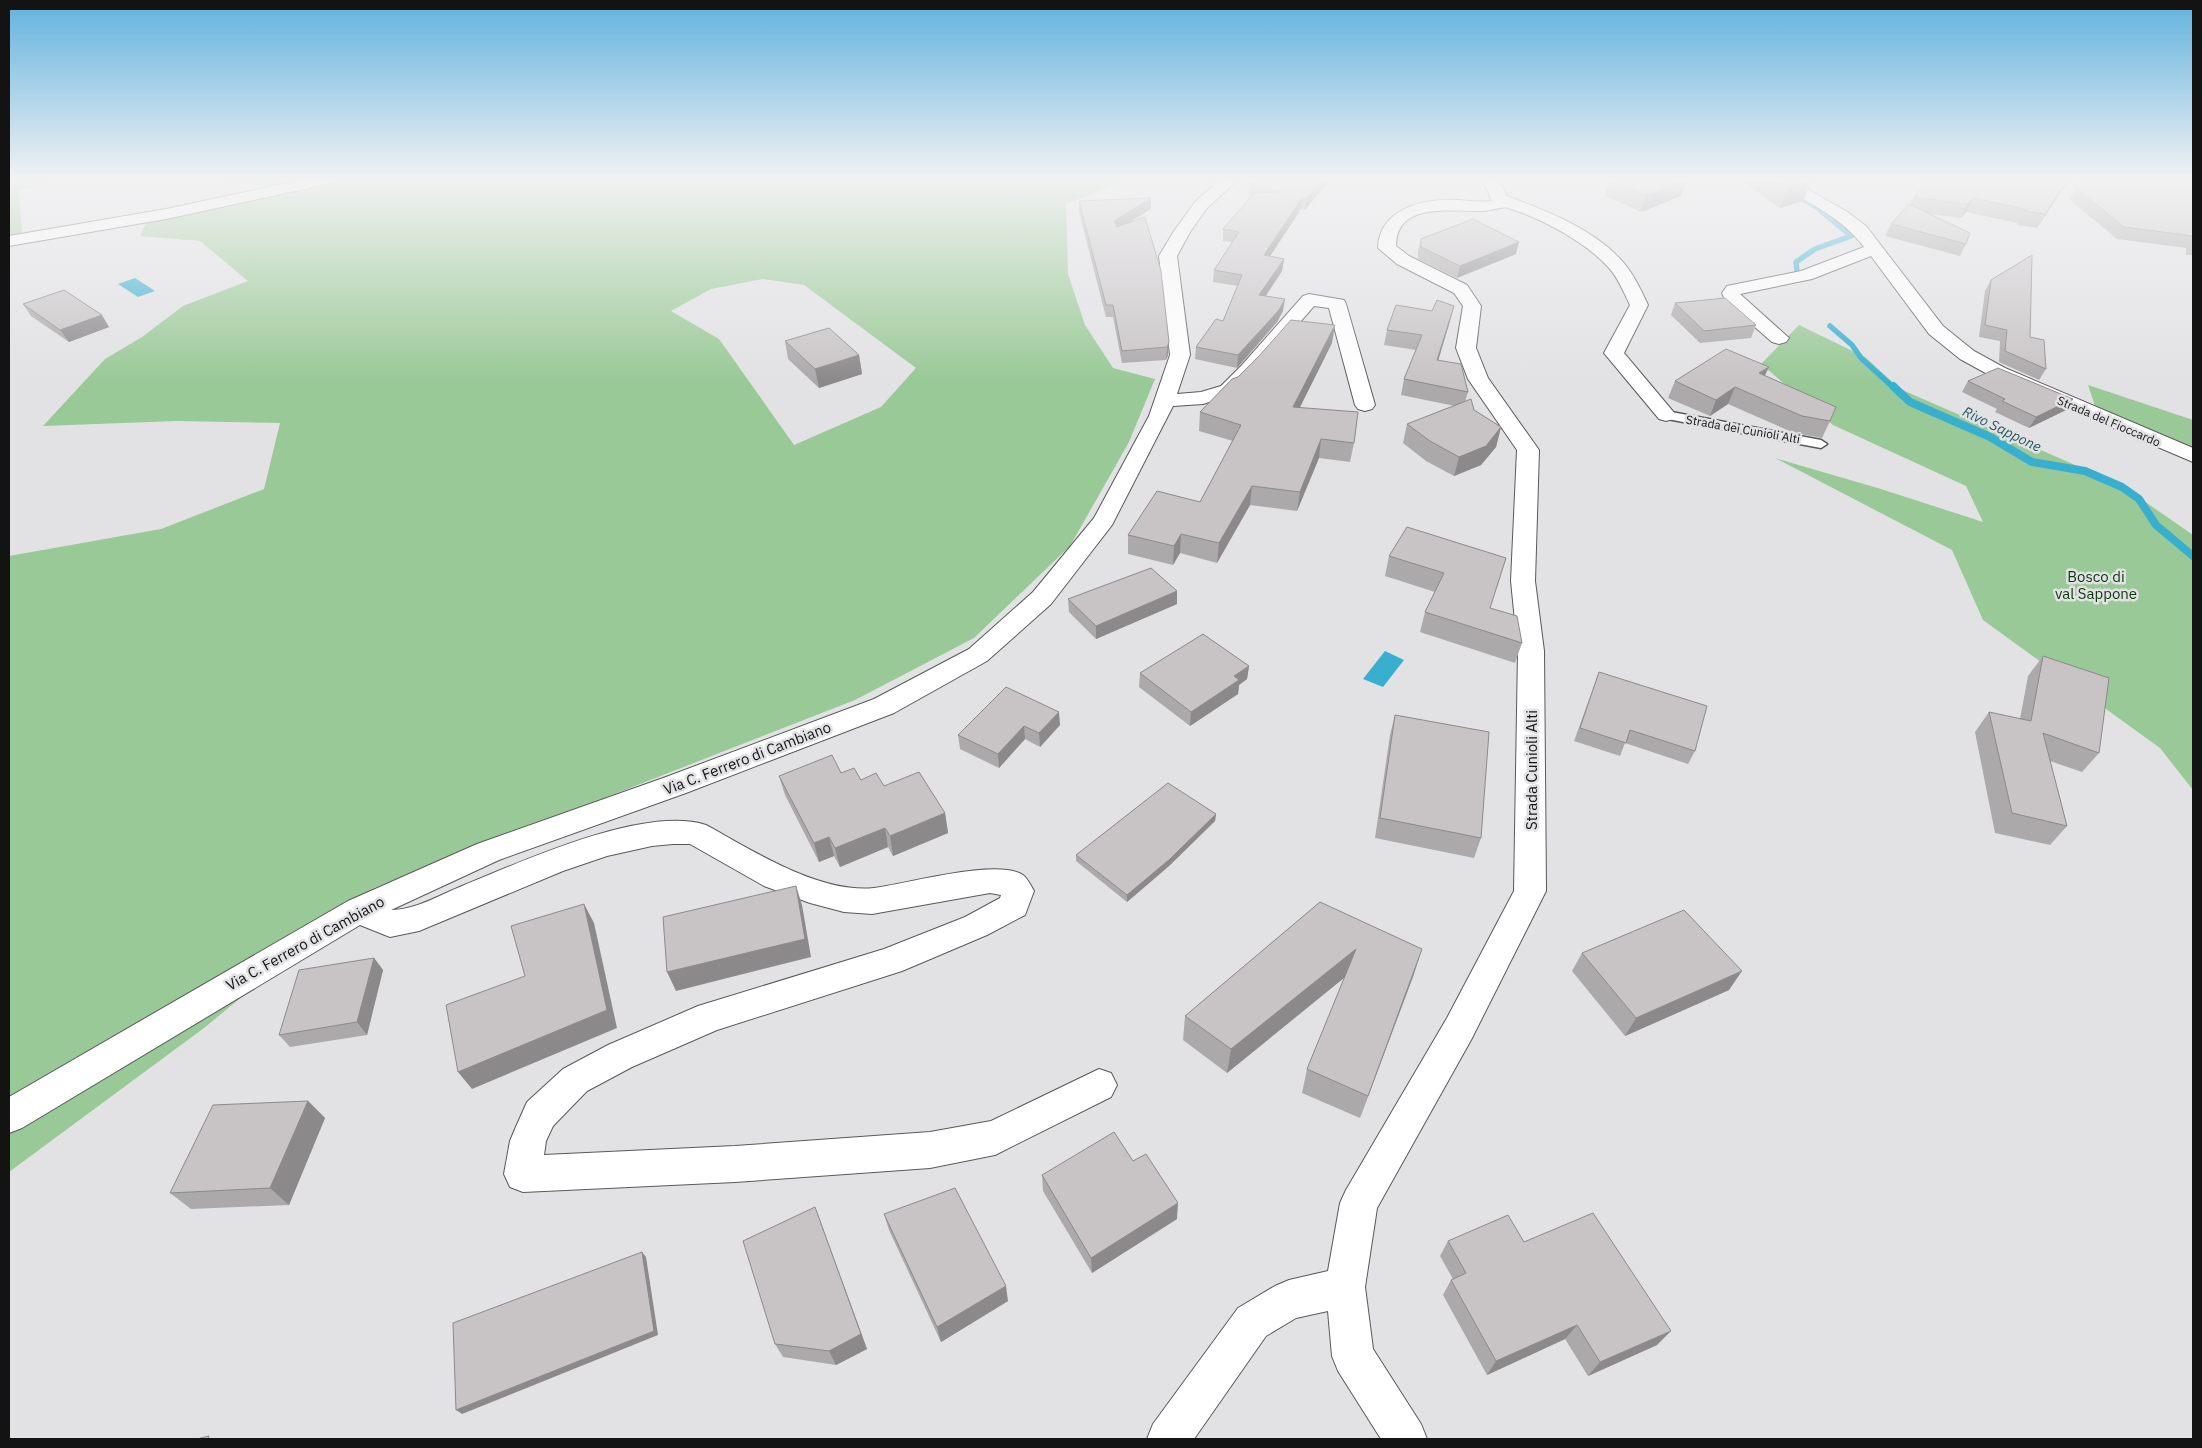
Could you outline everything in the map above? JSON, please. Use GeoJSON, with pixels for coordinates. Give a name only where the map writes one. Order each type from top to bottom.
{"type":"FeatureCollection","features":[{"type":"Feature","properties":{"kind":"street","name":"Via C. Ferrero di Cambiano"},"geometry":{"type":"LineString","coordinates":[[9,1116],[359,910],[488,852],[676,785],[884,706],[978,655],[1042,598],[1104,520],[1159,416],[1180,354],[1168,256],[1174,246]]}},
{"type":"Feature","properties":{"kind":"street","name":"Strada Cunioli Alti"},"geometry":{"type":"LineString","coordinates":[[1387,246],[1387,248],[1403,260],[1461,289],[1472,306],[1466,348],[1478,380],[1507,418],[1528,450],[1523,581],[1531,651],[1530,891],[1459,1029],[1359,1204],[1345,1287],[1353,1356],[1406,1439]]}},
{"type":"Feature","properties":{"kind":"street","name":"Strada Cunioli Alti"},"geometry":{"type":"LineString","coordinates":[[1591,246],[1611,260],[1628,282],[1639,305],[1614,353],[1666,415]]}},
{"type":"Feature","properties":{"kind":"street","name":"Strada del Fioccardo"},"geometry":{"type":"LineString","coordinates":[[1872,246],[1936,330],[1968,355],[1998,372],[2193,456]]}},
{"type":"Feature","properties":{"kind":"street"},"geometry":{"type":"LineString","coordinates":[[1779,338],[1732,298],[1731,293],[1733,290],[1806,275],[1875,249]]}},
{"type":"Feature","properties":{"kind":"street"},"geometry":{"type":"LineString","coordinates":[[1164,401],[1203,398],[1228,390],[1249,369],[1309,300],[1337,304],[1365,405]]}},
{"type":"Feature","properties":{"kind":"street"},"geometry":{"type":"LineString","coordinates":[[359,910],[390,924],[419,918],[508,880],[588,850],[652,834],[673,832],[695,833],[775,877],[810,890],[844,899],[872,900],[990,880],[1012,884],[1018,891],[1014,906],[967,929],[890,962],[710,1017],[620,1056],[575,1080],[540,1114],[528,1141],[523,1174],[735,1164],[930,1150],[995,1138],[1099,1085]]}},
{"type":"Feature","properties":{"kind":"street"},"geometry":{"type":"LineString","coordinates":[[1168,1439],[1252,1322],[1289,1300],[1345,1287]]}},
{"type":"Feature","properties":{"kind":"lane","name":"Strada dei Cunioli Alti"},"geometry":{"type":"LineString","coordinates":[[1666,415],[1821,444]]}},
{"type":"Feature","properties":{"kind":"green space"},"geometry":{"type":"Polygon","coordinates":[[[205,246],[1067,246],[1068,274],[1085,325],[1113,368],[1155,379],[1129,442],[1070,546],[974,638],[855,700],[374,888],[204,1028],[9,1172],[9,556],[161,529],[264,489],[280,423],[177,421],[43,426],[105,359],[142,337],[183,306],[248,281],[205,246]],[[763,279],[711,289],[671,311],[719,339],[794,445],[881,407],[916,368],[804,285],[763,279]]]}},
{"type":"Feature","properties":{"kind":"green space","name":"Bosco di val Sappone"},"geometry":{"type":"Polygon","coordinates":[[[1799,325],[1865,357],[1900,389],[2121,485],[2193,535],[2193,790],[2160,748],[1983,620],[1952,550],[1775,458],[1881,489],[1983,522],[1966,486],[1833,425],[1761,364],[1799,325]]]}},
{"type":"Feature","properties":{"kind":"green space"},"geometry":{"type":"Polygon","coordinates":[[[2088,385],[2193,420],[2193,448],[2096,409],[2088,385]]]}},
{"type":"Feature","properties":{"kind":"water"},"geometry":{"type":"Polygon","coordinates":[[[135,278],[155,291],[138,297],[118,284],[135,278]]]}},
{"type":"Feature","properties":{"kind":"water"},"geometry":{"type":"Polygon","coordinates":[[[1385,651],[1404,660],[1383,687],[1363,679],[1385,651]]]}},
{"type":"Feature","properties":{"kind":"building"},"geometry":{"type":"Polygon","coordinates":[[[1091,246],[1153,246],[1161,271],[1169,342],[1167,347],[1122,351],[1113,305],[1106,305],[1091,246]]]}},
{"type":"Feature","properties":{"kind":"building"},"geometry":{"type":"Polygon","coordinates":[[[1230,246],[1270,246],[1264,255],[1284,259],[1259,295],[1285,299],[1279,310],[1238,355],[1196,347],[1216,319],[1223,321],[1242,275],[1214,270],[1230,246]]]}},
{"type":"Feature","properties":{"kind":"building"},"geometry":{"type":"Polygon","coordinates":[[[1421,246],[1510,246],[1460,266],[1421,246]]]}},
{"type":"Feature","properties":{"kind":"building"},"geometry":{"type":"Polygon","coordinates":[[[2032,255],[2030,337],[2044,340],[2046,369],[2005,351],[2007,330],[1985,325],[1991,280],[2032,255]]]}},
{"type":"Feature","properties":{"kind":"building"},"geometry":{"type":"Polygon","coordinates":[[[64,290],[102,315],[60,330],[23,304],[64,290]]]}},
{"type":"Feature","properties":{"kind":"building"},"geometry":{"type":"Polygon","coordinates":[[[1725,298],[1756,325],[1704,331],[1675,303],[1725,298]]]}},
{"type":"Feature","properties":{"kind":"building"},"geometry":{"type":"Polygon","coordinates":[[[1437,300],[1454,306],[1437,360],[1461,364],[1468,392],[1404,379],[1422,335],[1387,330],[1396,305],[1432,311],[1437,300]]]}},
{"type":"Feature","properties":{"kind":"building"},"geometry":{"type":"Polygon","coordinates":[[[1291,320],[1335,325],[1293,407],[1358,412],[1354,443],[1321,439],[1300,492],[1252,486],[1219,543],[1181,534],[1174,546],[1128,535],[1157,491],[1200,502],[1241,425],[1200,412],[1232,379],[1238,377],[1259,356],[1291,320]]]}},
{"type":"Feature","properties":{"kind":"building"},"geometry":{"type":"Polygon","coordinates":[[[829,328],[859,355],[815,369],[785,341],[829,328]]]}},
{"type":"Feature","properties":{"kind":"building"},"geometry":{"type":"Polygon","coordinates":[[[1726,349],[1769,367],[1759,373],[1836,407],[1830,421],[1802,416],[1735,387],[1716,400],[1675,381],[1726,349]]]}},
{"type":"Feature","properties":{"kind":"building"},"geometry":{"type":"Polygon","coordinates":[[[1998,368],[2073,399],[2036,417],[2002,401],[2005,399],[1968,381],[1998,368]]]}},
{"type":"Feature","properties":{"kind":"building"},"geometry":{"type":"Polygon","coordinates":[[[1471,399],[1474,410],[1501,427],[1486,446],[1459,457],[1430,441],[1407,424],[1471,399]]]}},
{"type":"Feature","properties":{"kind":"building"},"geometry":{"type":"Polygon","coordinates":[[[1407,527],[1506,558],[1490,608],[1517,616],[1522,643],[1425,612],[1444,573],[1389,556],[1407,527]]]}},
{"type":"Feature","properties":{"kind":"building"},"geometry":{"type":"Polygon","coordinates":[[[1151,568],[1177,591],[1096,626],[1068,599],[1151,568]]]}},
{"type":"Feature","properties":{"kind":"building"},"geometry":{"type":"Polygon","coordinates":[[[1203,634],[1249,666],[1234,676],[1239,680],[1191,712],[1140,673],[1203,634]]]}},
{"type":"Feature","properties":{"kind":"building"},"geometry":{"type":"Polygon","coordinates":[[[2043,656],[2109,678],[2099,753],[2043,733],[2067,826],[2012,813],[1989,712],[2031,721],[2043,656]]]}},
{"type":"Feature","properties":{"kind":"building"},"geometry":{"type":"Polygon","coordinates":[[[1599,672],[1707,706],[1695,751],[1630,730],[1626,743],[1580,728],[1599,672]]]}},
{"type":"Feature","properties":{"kind":"building"},"geometry":{"type":"Polygon","coordinates":[[[1006,687],[1059,712],[1039,733],[1024,726],[998,754],[958,735],[1006,687]]]}},
{"type":"Feature","properties":{"kind":"building"},"geometry":{"type":"Polygon","coordinates":[[[1395,715],[1489,732],[1481,838],[1380,818],[1395,715]]]}},
{"type":"Feature","properties":{"kind":"building"},"geometry":{"type":"Polygon","coordinates":[[[832,755],[841,773],[854,768],[861,780],[876,773],[884,786],[919,772],[945,813],[890,836],[885,828],[835,848],[829,837],[814,843],[779,776],[832,755]]]}},
{"type":"Feature","properties":{"kind":"building"},"geometry":{"type":"Polygon","coordinates":[[[1168,783],[1216,814],[1170,859],[1127,895],[1076,855],[1168,783]]]}},
{"type":"Feature","properties":{"kind":"building"},"geometry":{"type":"Polygon","coordinates":[[[796,886],[805,939],[667,972],[663,917],[796,886]]]}},
{"type":"Feature","properties":{"kind":"building"},"geometry":{"type":"Polygon","coordinates":[[[1320,902],[1422,949],[1368,1096],[1307,1069],[1356,949],[1231,1049],[1185,1016],[1320,902]]]}},
{"type":"Feature","properties":{"kind":"building"},"geometry":{"type":"Polygon","coordinates":[[[584,904],[607,1010],[458,1072],[446,1005],[525,976],[511,926],[584,904]]]}},
{"type":"Feature","properties":{"kind":"building"},"geometry":{"type":"Polygon","coordinates":[[[1684,910],[1742,971],[1636,1018],[1582,953],[1684,910]]]}},
{"type":"Feature","properties":{"kind":"building"},"geometry":{"type":"Polygon","coordinates":[[[374,958],[357,1022],[279,1035],[299,970],[374,958]]]}},
{"type":"Feature","properties":{"kind":"building"},"geometry":{"type":"Polygon","coordinates":[[[308,1101],[270,1188],[170,1193],[213,1105],[308,1101]]]}},
{"type":"Feature","properties":{"kind":"building"},"geometry":{"type":"Polygon","coordinates":[[[1114,1132],[1133,1161],[1146,1154],[1178,1203],[1091,1258],[1042,1175],[1114,1132]]]}},
{"type":"Feature","properties":{"kind":"building"},"geometry":{"type":"Polygon","coordinates":[[[955,1188],[1006,1286],[937,1327],[884,1214],[955,1188]]]}},
{"type":"Feature","properties":{"kind":"building"},"geometry":{"type":"Polygon","coordinates":[[[815,1207],[861,1334],[829,1351],[775,1344],[743,1241],[815,1207]]]}},
{"type":"Feature","properties":{"kind":"building"},"geometry":{"type":"Polygon","coordinates":[[[1593,1213],[1671,1331],[1600,1362],[1577,1325],[1496,1361],[1451,1280],[1466,1273],[1448,1241],[1508,1215],[1524,1242],[1593,1213]]]}},
{"type":"Feature","properties":{"kind":"building"},"geometry":{"type":"Polygon","coordinates":[[[642,1252],[654,1331],[456,1410],[453,1323],[642,1252]]]}},
{"type":"Feature","properties":{"kind":"building"},"geometry":{"type":"Polygon","coordinates":[[[209,1436],[208,1439],[197,1439],[209,1436]]]}},
{"type":"Feature","properties":{"kind":"waterway","name":"Rivo Sappone"},"geometry":{"type":"LineString","coordinates":[[1797,271],[1796,262],[1815,249],[1824,246]]}},
{"type":"Feature","properties":{"kind":"waterway","name":"Rivo Sappone"},"geometry":{"type":"LineString","coordinates":[[1830,326],[1852,345],[1861,358],[1894,388]]}},
{"type":"Feature","properties":{"kind":"waterway","name":"Rivo Sappone"},"geometry":{"type":"LineString","coordinates":[[1893,386],[1910,402],[1990,437],[2032,462],[2085,471],[2122,487],[2139,499],[2156,525],[2193,556]]}}]}
